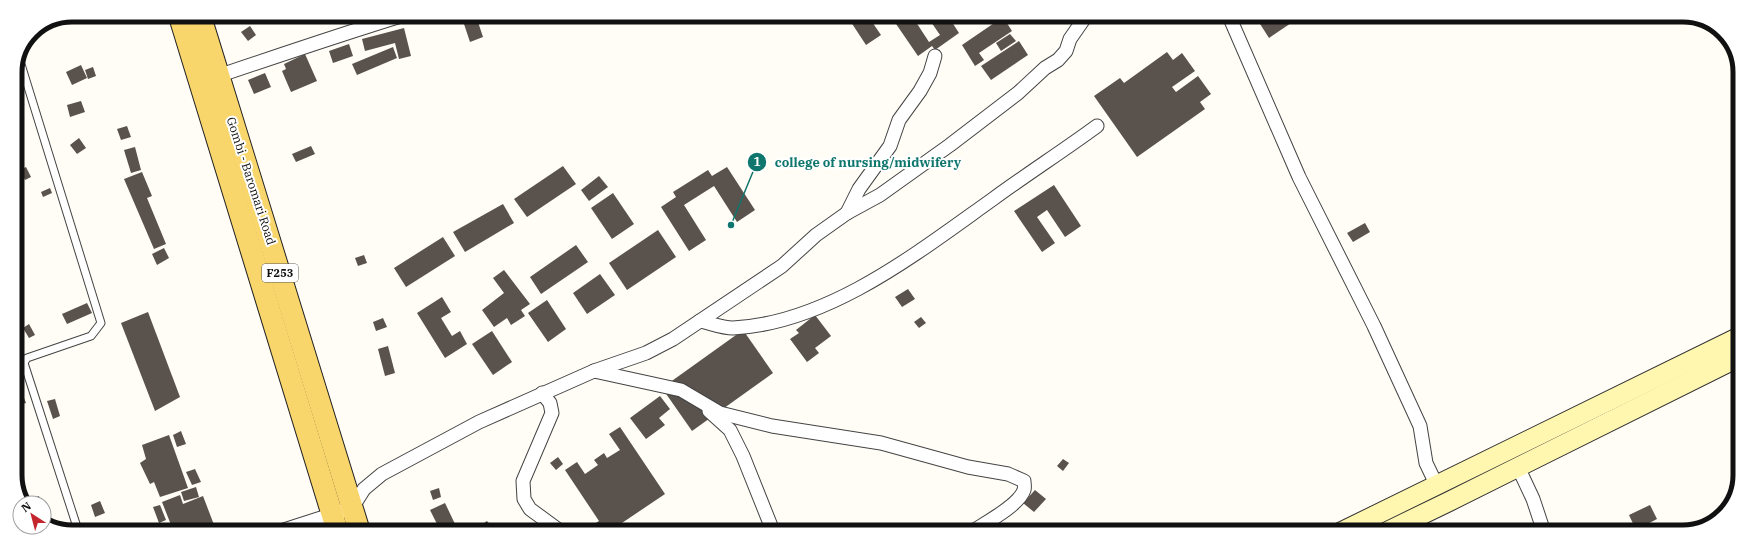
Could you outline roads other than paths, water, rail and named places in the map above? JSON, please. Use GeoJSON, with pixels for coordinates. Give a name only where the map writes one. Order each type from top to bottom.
{"type":"FeatureCollection","features":[{"type":"Feature","properties":{"kind":"main road","name":"Gombi - Baromari Road"},"geometry":{"type":"LineString","coordinates":[[181,22],[334,522]]}},
{"type":"Feature","properties":{"kind":"main road","name":"Gombi - Baromari Road"},"geometry":{"type":"LineString","coordinates":[[202,22],[357,525]]}},
{"type":"Feature","properties":{"kind":"main road"},"geometry":{"type":"LineString","coordinates":[[1356,525],[1733,340]]}},
{"type":"Feature","properties":{"kind":"main road"},"geometry":{"type":"LineString","coordinates":[[1400,525],[1733,360]]}},
{"type":"Feature","properties":{"kind":"street"},"geometry":{"type":"LineString","coordinates":[[218,76],[299,50],[320,41],[381,22]]}},
{"type":"Feature","properties":{"kind":"street"},"geometry":{"type":"LineString","coordinates":[[315,525],[334,522],[352,508],[364,489],[382,474],[479,422],[594,371],[646,353],[673,339],[782,266],[816,235],[847,213],[880,195],[950,146],[1058,60],[1066,51],[1070,39],[1082,22]]}},
{"type":"Feature","properties":{"kind":"street"},"geometry":{"type":"LineString","coordinates":[[1232,22],[1299,177],[1374,326],[1420,426],[1426,463],[1437,486]]}},
{"type":"Feature","properties":{"kind":"street"},"geometry":{"type":"LineString","coordinates":[[847,213],[859,189],[890,146],[899,120],[920,91],[930,73],[935,56]]}},
{"type":"Feature","properties":{"kind":"street"},"geometry":{"type":"LineString","coordinates":[[700,321],[731,328],[766,323],[807,311],[859,288],[922,250],[1097,126]]}},
{"type":"Feature","properties":{"kind":"street"},"geometry":{"type":"LineString","coordinates":[[594,371],[680,390],[720,413],[772,426],[881,443],[968,467],[1008,474],[1024,481],[1025,489],[1017,500],[982,525]]}},
{"type":"Feature","properties":{"kind":"street"},"geometry":{"type":"LineString","coordinates":[[542,393],[550,403],[552,413],[523,480],[524,499],[530,509],[552,525]]}},
{"type":"Feature","properties":{"kind":"street"},"geometry":{"type":"LineString","coordinates":[[701,402],[730,430],[743,456],[771,525]]}},
{"type":"Feature","properties":{"kind":"street"},"geometry":{"type":"LineString","coordinates":[[1518,467],[1533,499],[1542,525]]}},
{"type":"Feature","properties":{"kind":"lane"},"geometry":{"type":"LineString","coordinates":[[22,69],[101,323],[91,336],[27,358],[24,363],[76,525]]}},
{"type":"Feature","properties":{"kind":"place","name":"college of nursing/midwifery"},"geometry":{"type":"Point","coordinates":[731,225]}}]}
